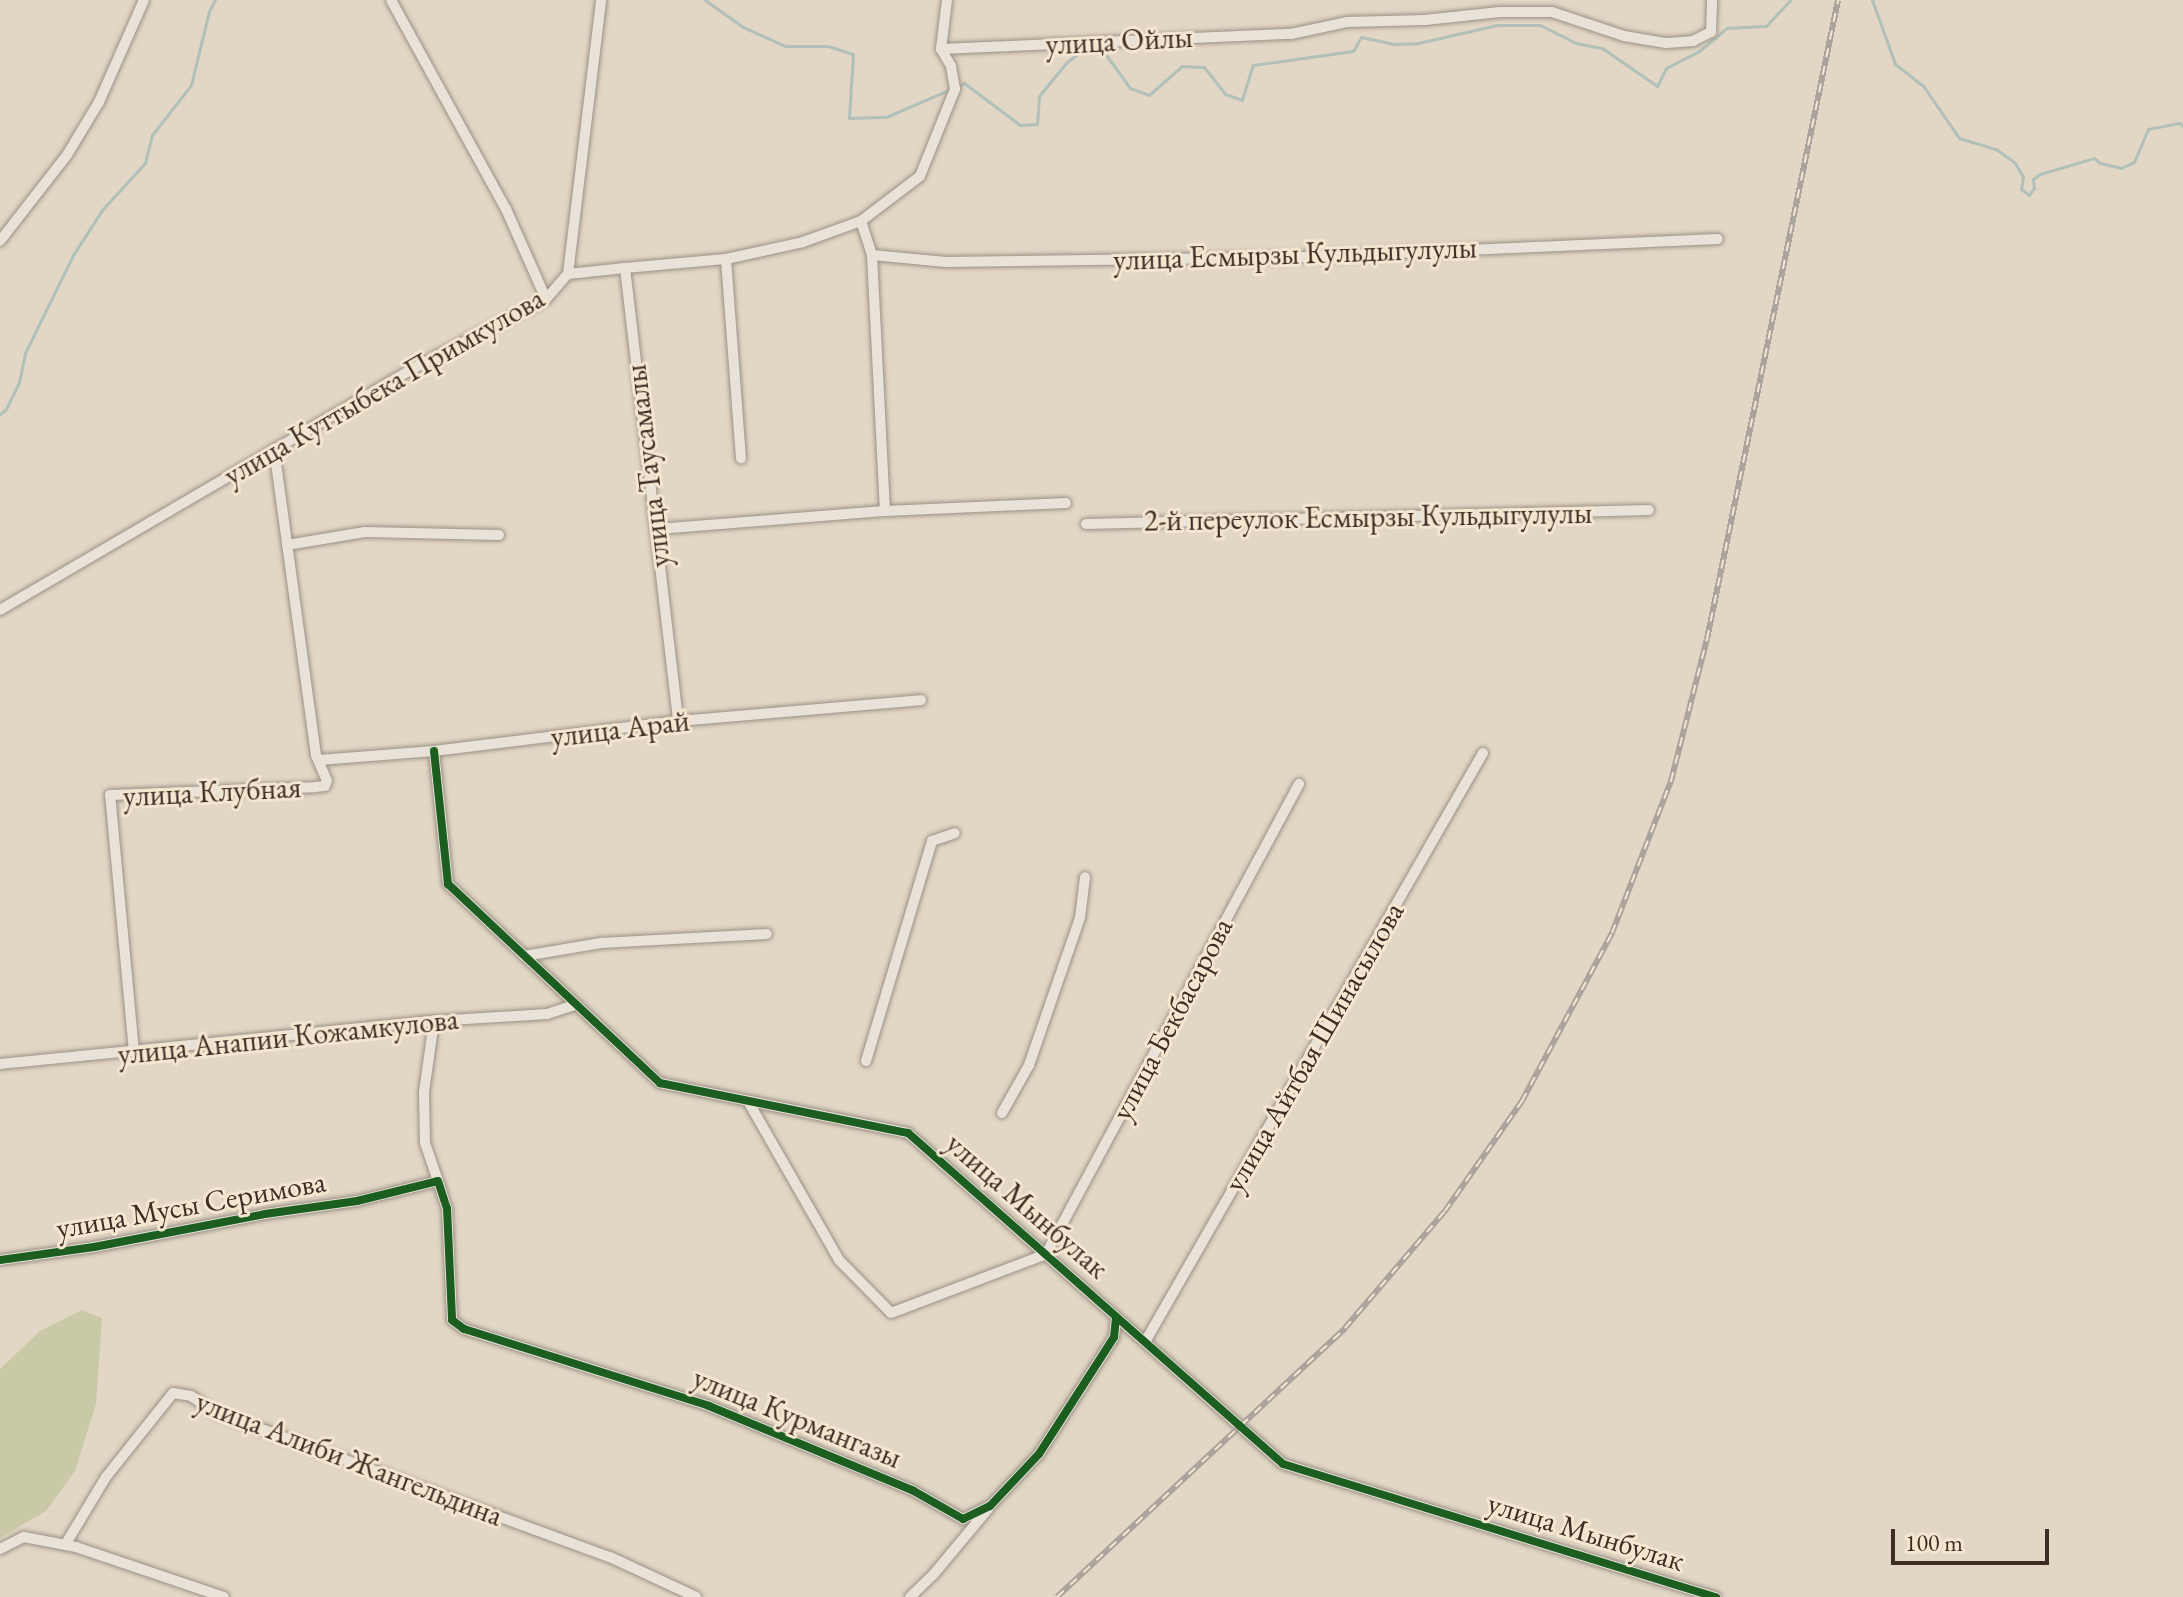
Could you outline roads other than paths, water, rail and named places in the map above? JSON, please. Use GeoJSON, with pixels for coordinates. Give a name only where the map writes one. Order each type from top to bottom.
{"type":"FeatureCollection","features":[{"type":"Feature","properties":{"kind":"street"},"geometry":{"type":"LineString","coordinates":[[0,241],[67,155],[83,129],[99,102],[144,0]]}},
{"type":"Feature","properties":{"kind":"street"},"geometry":{"type":"LineString","coordinates":[[391,0],[506,209],[546,299]]}},
{"type":"Feature","properties":{"kind":"street","name":"улица Куттыбека Примкулова"},"geometry":{"type":"LineString","coordinates":[[0,610],[427,361],[546,299],[568,274],[601,0]]}},
{"type":"Feature","properties":{"kind":"street"},"geometry":{"type":"LineString","coordinates":[[568,274],[726,259],[803,242],[861,221],[920,176],[955,89],[951,66],[941,49],[947,0]]}},
{"type":"Feature","properties":{"kind":"street","name":"улица Ойлы"},"geometry":{"type":"LineString","coordinates":[[941,49],[1291,34],[1347,22],[1425,20],[1500,12],[1552,12],[1624,36],[1666,43],[1693,41],[1711,32],[1712,0]]}},
{"type":"Feature","properties":{"kind":"street"},"geometry":{"type":"LineString","coordinates":[[861,221],[872,255],[885,511]]}},
{"type":"Feature","properties":{"kind":"street","name":"улица Есмырзы Кульдыгулулы"},"geometry":{"type":"LineString","coordinates":[[872,255],[946,262],[1306,257],[1718,239]]}},
{"type":"Feature","properties":{"kind":"street"},"geometry":{"type":"LineString","coordinates":[[726,259],[741,458]]}},
{"type":"Feature","properties":{"kind":"street","name":"улица Таусамалы"},"geometry":{"type":"LineString","coordinates":[[625,268],[678,721]]}},
{"type":"Feature","properties":{"kind":"street","name":"улица Клубная"},"geometry":{"type":"LineString","coordinates":[[134,1052],[110,795],[325,786],[327,781],[319,760],[274,449]]}},
{"type":"Feature","properties":{"kind":"street"},"geometry":{"type":"LineString","coordinates":[[656,529],[885,511],[1066,503]]}},
{"type":"Feature","properties":{"kind":"street","name":"2-й переулок Есмырзы Кульдыгулулы"},"geometry":{"type":"LineString","coordinates":[[1086,524],[1649,510]]}},
{"type":"Feature","properties":{"kind":"street"},"geometry":{"type":"LineString","coordinates":[[287,545],[365,532],[499,535]]}},
{"type":"Feature","properties":{"kind":"street","name":"улица Арай"},"geometry":{"type":"LineString","coordinates":[[319,760],[434,751],[678,721],[921,700]]}},
{"type":"Feature","properties":{"kind":"street","name":"улица Мынбулак"},"geometry":{"type":"LineString","coordinates":[[434,751],[448,884],[660,1083],[908,1133],[1283,1464],[1716,1597]]}},
{"type":"Feature","properties":{"kind":"street","name":"улица Айтбая Шинасылова"},"geometry":{"type":"LineString","coordinates":[[1145,1342],[1483,753]]}},
{"type":"Feature","properties":{"kind":"street","name":"улица Бекбасарова"},"geometry":{"type":"LineString","coordinates":[[1046,1254],[1299,784]]}},
{"type":"Feature","properties":{"kind":"street"},"geometry":{"type":"LineString","coordinates":[[866,1061],[932,841],[955,833]]}},
{"type":"Feature","properties":{"kind":"street"},"geometry":{"type":"LineString","coordinates":[[1002,1113],[1029,1065],[1080,918],[1085,877]]}},
{"type":"Feature","properties":{"kind":"street"},"geometry":{"type":"LineString","coordinates":[[524,956],[601,943],[767,934]]}},
{"type":"Feature","properties":{"kind":"street","name":"улица Анапии Кожамкулова"},"geometry":{"type":"LineString","coordinates":[[0,1064],[434,1021],[547,1014],[575,1005]]}},
{"type":"Feature","properties":{"kind":"street"},"geometry":{"type":"LineString","coordinates":[[434,1021],[424,1092],[425,1143],[438,1181]]}},
{"type":"Feature","properties":{"kind":"street"},"geometry":{"type":"LineString","coordinates":[[748,1101],[839,1260],[891,1313],[1046,1254]]}},
{"type":"Feature","properties":{"kind":"street","name":"улица Мусы Серимова"},"geometry":{"type":"LineString","coordinates":[[0,1260],[94,1247],[390,1194],[438,1181]]}},
{"type":"Feature","properties":{"kind":"street","name":"улица Курмангазы"},"geometry":{"type":"LineString","coordinates":[[438,1181],[447,1208],[452,1320],[464,1329],[709,1406],[912,1490],[963,1519],[990,1506]]}},
{"type":"Feature","properties":{"kind":"street"},"geometry":{"type":"LineString","coordinates":[[910,1597],[1039,1454],[1114,1337],[1116,1317]]}},
{"type":"Feature","properties":{"kind":"street","name":"улица Алиби Жангельдина"},"geometry":{"type":"LineString","coordinates":[[65,1545],[106,1477],[173,1393],[191,1396],[215,1412],[610,1557],[696,1597]]}},
{"type":"Feature","properties":{"kind":"street"},"geometry":{"type":"LineString","coordinates":[[0,1549],[24,1537],[65,1545],[224,1597]]}},
{"type":"Feature","properties":{"kind":"waterway"},"geometry":{"type":"LineString","coordinates":[[0,414],[6,409],[19,382],[25,353],[73,255],[102,210],[145,163],[152,135],[191,85],[209,11],[215,0]]}},
{"type":"Feature","properties":{"kind":"waterway"},"geometry":{"type":"LineString","coordinates":[[705,0],[743,27],[785,46],[828,46],[853,54],[849,118],[886,117],[951,89]]}},
{"type":"Feature","properties":{"kind":"waterway"},"geometry":{"type":"LineString","coordinates":[[958,86],[964,83],[1020,125],[1037,124],[1039,96],[1066,63],[1083,49],[1101,48],[1130,88],[1149,95],[1182,66],[1204,67],[1225,94],[1242,100],[1253,65],[1353,51],[1361,37],[1395,44],[1418,43],[1497,25],[1540,25],[1576,43],[1602,48],[1657,86],[1666,68],[1698,52],[1727,28],[1766,26],[1790,0]]}},
{"type":"Feature","properties":{"kind":"waterway"},"geometry":{"type":"LineString","coordinates":[[1872,0],[1895,64],[1924,87],[1959,138],[1996,149],[2015,163],[2023,177],[2021,189],[2029,195],[2034,188],[2033,179],[2040,174],[2094,158],[2100,163],[2121,168],[2134,162],[2148,129],[2179,123],[2183,126]]}},
{"type":"Feature","properties":{"kind":"railway"},"geometry":{"type":"LineString","coordinates":[[1057,1597],[1345,1328],[1445,1211],[1522,1101],[1612,933],[1671,781],[1707,639],[1838,0]]}}]}
